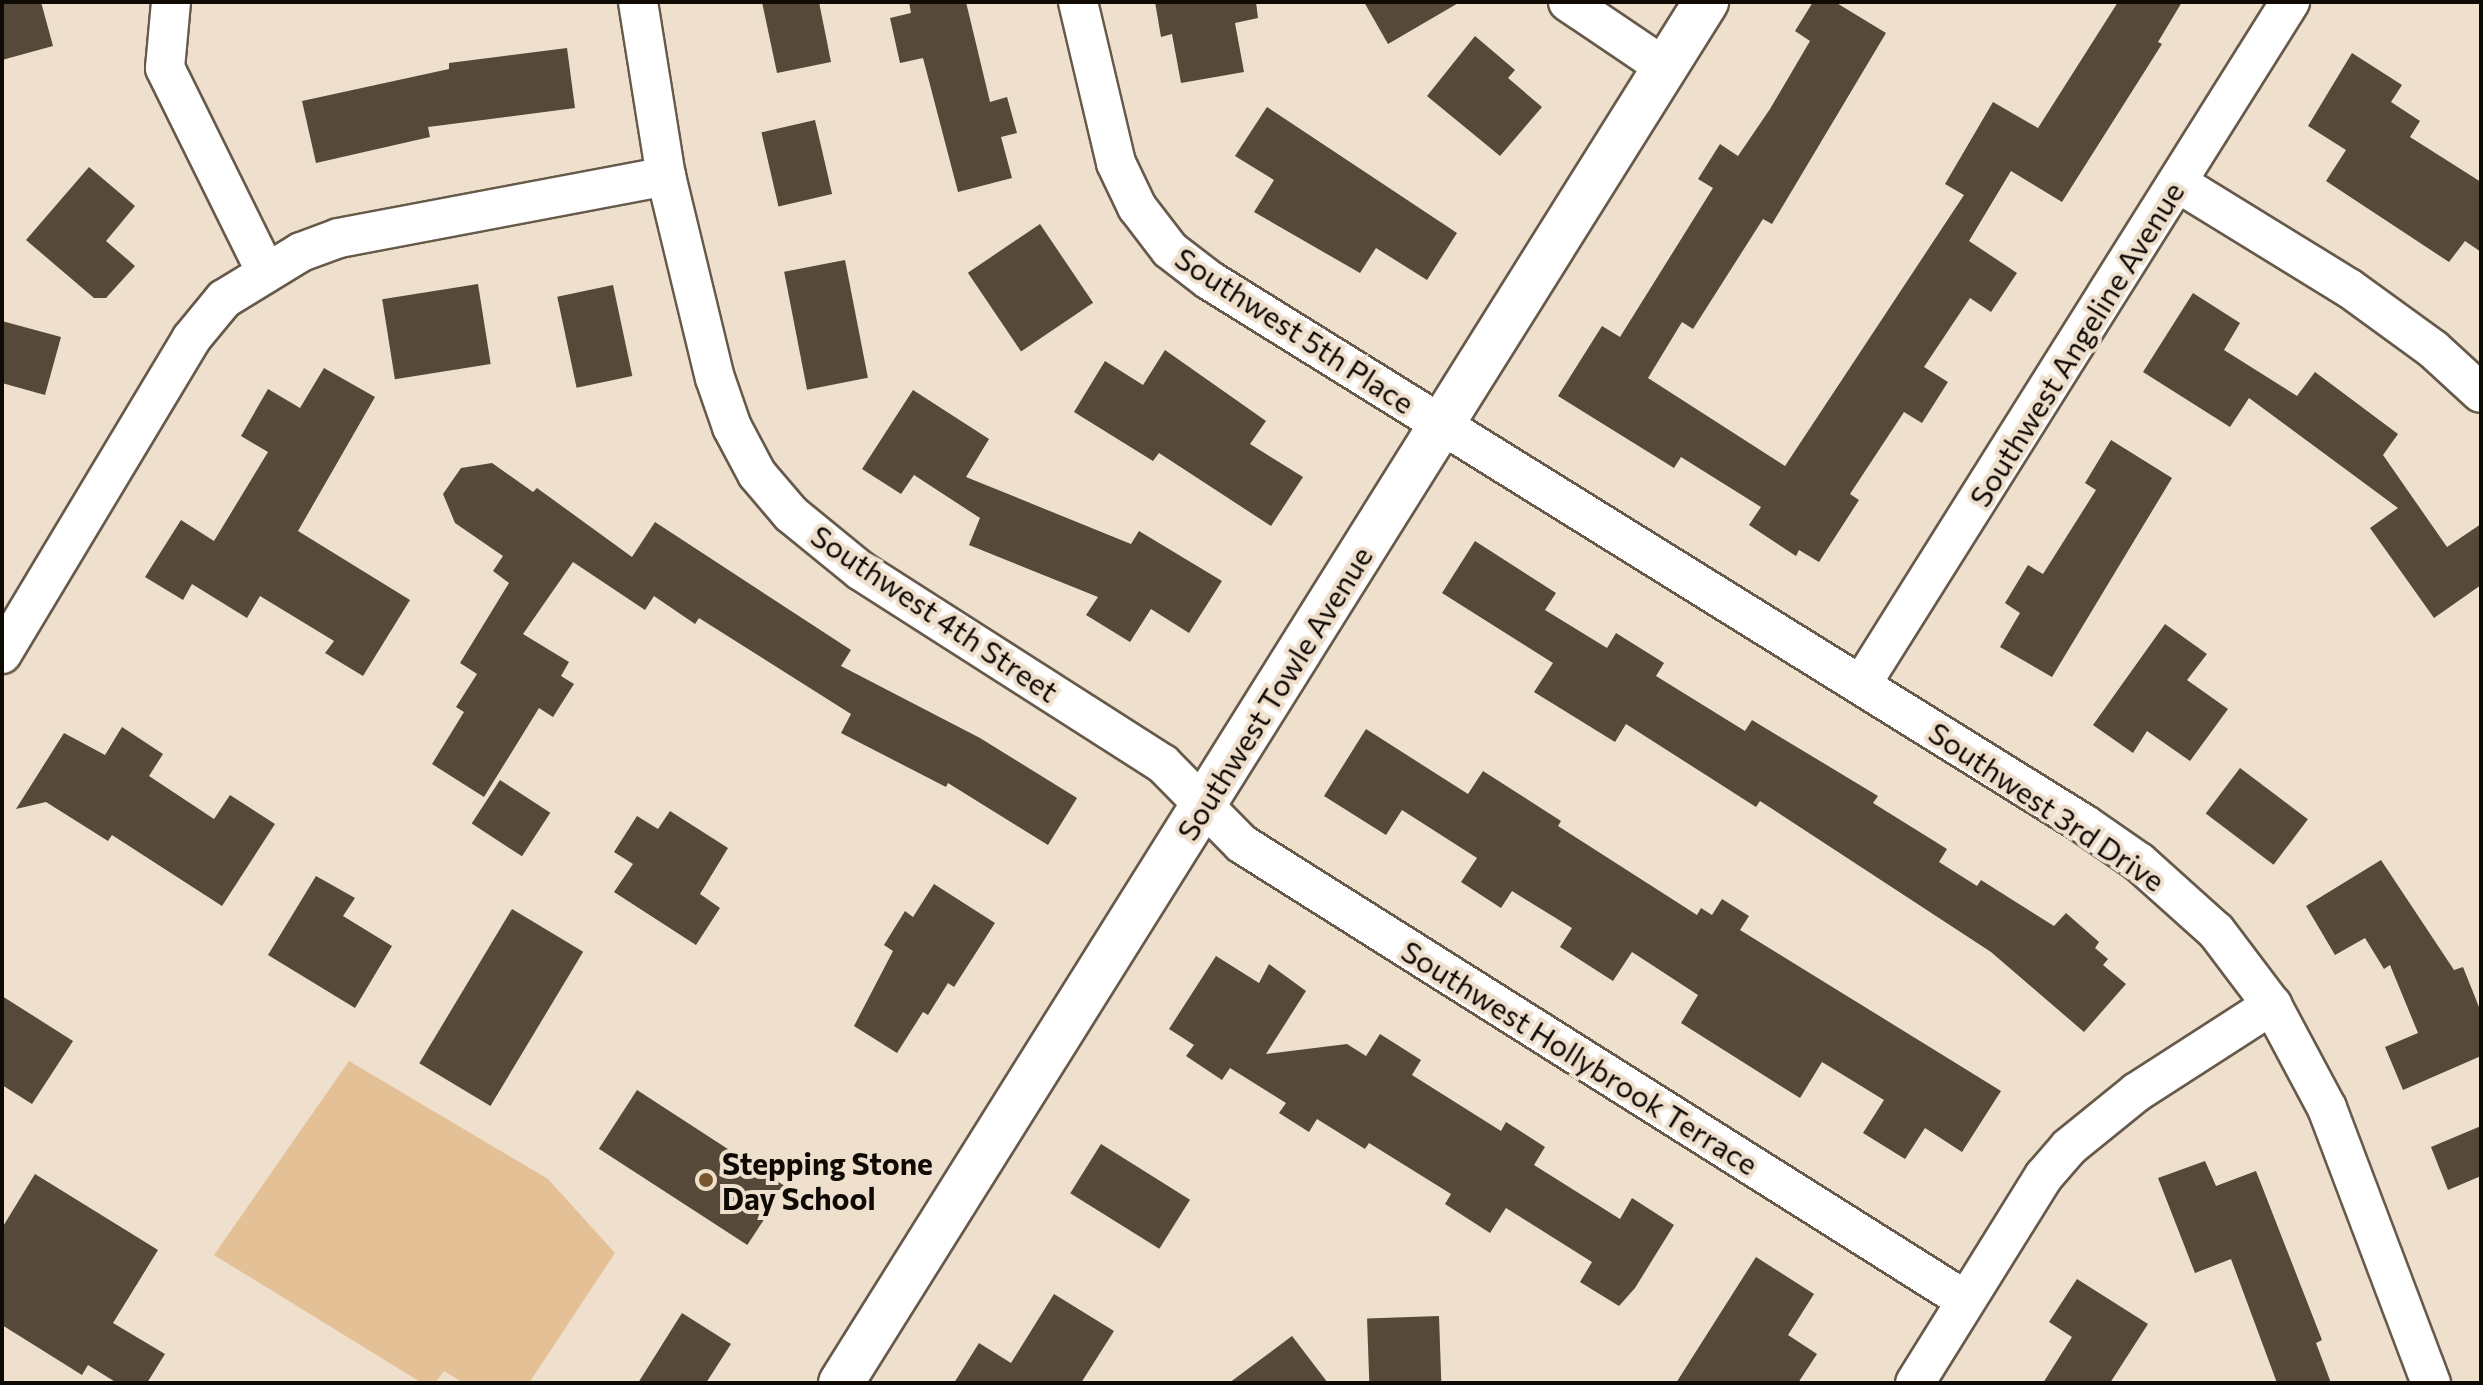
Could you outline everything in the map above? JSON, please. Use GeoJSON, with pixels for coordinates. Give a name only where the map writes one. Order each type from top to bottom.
{"type":"FeatureCollection","features":[{"type":"Feature","properties":{"kind":"street"},"geometry":{"type":"LineString","coordinates":[[171,2],[165,68],[266,272]]}},
{"type":"Feature","properties":{"kind":"street","name":"Southwest 4th Street"},"geometry":{"type":"LineString","coordinates":[[638,2],[666,176],[715,378],[732,427],[765,484],[791,514],[861,571],[1163,764],[1204,805]]}},
{"type":"Feature","properties":{"kind":"street","name":"Southwest 5th Place"},"geometry":{"type":"LineString","coordinates":[[1078,2],[1116,163],[1137,207],[1170,250],[1209,280],[1442,426]]}},
{"type":"Feature","properties":{"kind":"street"},"geometry":{"type":"LineString","coordinates":[[1568,2],[1666,68]]}},
{"type":"Feature","properties":{"kind":"street","name":"Southwest Towle Avenue"},"geometry":{"type":"LineString","coordinates":[[841,1383],[1706,2]]}},
{"type":"Feature","properties":{"kind":"street","name":"Southwest Angeline Avenue"},"geometry":{"type":"LineString","coordinates":[[1861,685],[2290,2]]}},
{"type":"Feature","properties":{"kind":"street"},"geometry":{"type":"LineString","coordinates":[[2,654],[191,339],[224,299],[266,272],[339,238],[666,176]]}},
{"type":"Feature","properties":{"kind":"street"},"geometry":{"type":"LineString","coordinates":[[2178,183],[2349,288],[2433,349],[2481,393]]}},
{"type":"Feature","properties":{"kind":"street","name":"Southwest 3rd Drive"},"geometry":{"type":"LineString","coordinates":[[1442,426],[1861,685],[2139,862],[2216,931],[2272,1005],[2327,1108],[2431,1383]]}},
{"type":"Feature","properties":{"kind":"street","name":"Southwest Hollybrook Terrace"},"geometry":{"type":"LineString","coordinates":[[1204,805],[1242,844],[1965,1300]]}},
{"type":"Feature","properties":{"kind":"street"},"geometry":{"type":"LineString","coordinates":[[1915,1383],[1965,1300],[2069,1147],[2137,1092],[2272,1005]]}},
{"type":"Feature","properties":{"kind":"shaded area"},"geometry":{"type":"Polygon","coordinates":[[[349,1061],[548,1179],[615,1253],[529,1383],[464,1383],[444,1371],[435,1383],[422,1383],[214,1255],[349,1061]]]}},
{"type":"Feature","properties":{"kind":"building"},"geometry":{"type":"Polygon","coordinates":[[[2,2],[41,2],[53,46],[2,60],[2,2]]]}},
{"type":"Feature","properties":{"kind":"building"},"geometry":{"type":"Polygon","coordinates":[[[762,2],[819,2],[831,62],[777,73],[762,2]]]}},
{"type":"Feature","properties":{"kind":"building"},"geometry":{"type":"Polygon","coordinates":[[[909,2],[966,2],[990,102],[1007,97],[1017,133],[1001,137],[1012,178],[958,192],[923,58],[900,63],[890,18],[911,13],[909,2]]]}},
{"type":"Feature","properties":{"kind":"building"},"geometry":{"type":"Polygon","coordinates":[[[1155,2],[1256,2],[1258,18],[1235,23],[1244,72],[1181,83],[1172,34],[1161,37],[1155,2]]]}},
{"type":"Feature","properties":{"kind":"building"},"geometry":{"type":"Polygon","coordinates":[[[1364,2],[1460,2],[1388,44],[1364,2]]]}},
{"type":"Feature","properties":{"kind":"building"},"geometry":{"type":"Polygon","coordinates":[[[1813,2],[1835,2],[1886,33],[1772,224],[1763,219],[1693,329],[1682,322],[1648,378],[1785,466],[1964,195],[1945,184],[1993,102],[2038,128],[2118,2],[2182,2],[2158,42],[2162,44],[2062,202],[2011,171],[1969,241],[2017,273],[1991,312],[1970,298],[1924,367],[1948,382],[1922,423],[1904,412],[1850,494],[1859,500],[1819,562],[1799,550],[1796,556],[1749,525],[1761,507],[1681,457],[1674,468],[1558,396],[1602,326],[1620,337],[1713,188],[1698,179],[1720,144],[1738,156],[1770,109],[1810,41],[1795,31],[1813,2]]]}},
{"type":"Feature","properties":{"kind":"building"},"geometry":{"type":"Polygon","coordinates":[[[1475,36],[1515,70],[1508,78],[1542,107],[1500,156],[1427,96],[1475,36]]]}},
{"type":"Feature","properties":{"kind":"building"},"geometry":{"type":"Polygon","coordinates":[[[567,48],[575,108],[428,127],[430,137],[316,163],[302,101],[449,69],[449,63],[567,48]]]}},
{"type":"Feature","properties":{"kind":"building"},"geometry":{"type":"Polygon","coordinates":[[[2352,53],[2402,85],[2391,102],[2420,121],[2410,137],[2481,182],[2481,252],[2465,241],[2449,262],[2326,181],[2346,150],[2308,126],[2352,53]]]}},
{"type":"Feature","properties":{"kind":"building"},"geometry":{"type":"Polygon","coordinates":[[[1267,107],[1457,233],[1427,280],[1376,248],[1360,273],[1254,212],[1274,180],[1235,156],[1267,107]]]}},
{"type":"Feature","properties":{"kind":"building"},"geometry":{"type":"Polygon","coordinates":[[[815,120],[832,194],[779,206],[761,132],[815,120]]]}},
{"type":"Feature","properties":{"kind":"building"},"geometry":{"type":"Polygon","coordinates":[[[89,167],[135,206],[106,241],[135,266],[106,298],[94,298],[26,240],[89,167]]]}},
{"type":"Feature","properties":{"kind":"building"},"geometry":{"type":"Polygon","coordinates":[[[1040,224],[1093,303],[1021,351],[968,273],[1040,224]]]}},
{"type":"Feature","properties":{"kind":"building"},"geometry":{"type":"Polygon","coordinates":[[[845,260],[868,378],[807,390],[784,272],[845,260]]]}},
{"type":"Feature","properties":{"kind":"building"},"geometry":{"type":"Polygon","coordinates":[[[478,284],[491,364],[395,379],[382,299],[478,284]]]}},
{"type":"Feature","properties":{"kind":"building"},"geometry":{"type":"Polygon","coordinates":[[[613,285],[632,376],[577,388],[557,297],[613,285]]]}},
{"type":"Feature","properties":{"kind":"building"},"geometry":{"type":"Polygon","coordinates":[[[2193,293],[2240,323],[2224,350],[2297,396],[2315,372],[2398,434],[2383,455],[2447,547],[2481,524],[2481,585],[2434,618],[2370,528],[2398,508],[2249,398],[2230,427],[2143,372],[2193,293]]]}},
{"type":"Feature","properties":{"kind":"building"},"geometry":{"type":"Polygon","coordinates":[[[2,321],[61,337],[45,395],[2,383],[2,321]]]}},
{"type":"Feature","properties":{"kind":"building"},"geometry":{"type":"Polygon","coordinates":[[[1165,350],[1266,421],[1250,444],[1303,477],[1271,526],[1159,453],[1153,461],[1074,412],[1105,361],[1143,385],[1165,350]]]}},
{"type":"Feature","properties":{"kind":"building"},"geometry":{"type":"Polygon","coordinates":[[[324,368],[375,397],[298,531],[410,600],[363,676],[325,653],[334,641],[260,596],[247,618],[192,584],[183,600],[145,577],[181,520],[214,541],[268,452],[241,436],[268,389],[300,408],[324,368]]]}},
{"type":"Feature","properties":{"kind":"building"},"geometry":{"type":"Polygon","coordinates":[[[913,390],[989,439],[966,477],[1131,544],[1139,531],[1222,581],[1189,633],[1151,609],[1130,642],[1086,615],[1098,597],[969,545],[980,518],[914,475],[901,494],[862,469],[913,390]]]}},
{"type":"Feature","properties":{"kind":"building"},"geometry":{"type":"Polygon","coordinates":[[[2111,440],[2172,478],[2052,677],[2000,647],[2020,613],[2005,603],[2028,565],[2043,574],[2096,490],[2085,483],[2111,440]]]}},
{"type":"Feature","properties":{"kind":"building"},"geometry":{"type":"Polygon","coordinates":[[[492,463],[533,492],[537,488],[632,557],[655,522],[851,650],[841,666],[980,738],[1077,798],[1048,845],[948,783],[946,787],[841,733],[851,714],[699,618],[695,624],[654,596],[645,610],[573,562],[523,634],[569,662],[561,676],[574,684],[553,717],[539,708],[484,797],[432,764],[464,712],[456,707],[477,674],[460,663],[509,583],[493,571],[503,556],[455,523],[443,494],[461,468],[492,463]]]}},
{"type":"Feature","properties":{"kind":"building"},"geometry":{"type":"Polygon","coordinates":[[[1475,541],[1556,593],[1545,610],[1607,648],[1616,633],[1664,663],[1656,676],[1745,731],[1752,720],[1878,796],[1873,803],[1947,849],[1939,862],[1977,886],[1981,880],[2054,926],[2066,913],[2099,942],[2095,948],[2108,959],[2103,965],[2126,984],[2084,1032],[1991,952],[1760,801],[1756,807],[1626,724],[1615,742],[1534,692],[1553,663],[1442,593],[1475,541]]]}},
{"type":"Feature","properties":{"kind":"building"},"geometry":{"type":"Polygon","coordinates":[[[2165,624],[2207,654],[2187,680],[2228,709],[2190,761],[2147,731],[2133,753],[2093,725],[2165,624]]]}},
{"type":"Feature","properties":{"kind":"building"},"geometry":{"type":"Polygon","coordinates":[[[122,727],[163,754],[149,776],[214,819],[230,795],[275,824],[222,906],[112,835],[108,841],[46,802],[16,809],[64,733],[105,755],[122,727]]]}},
{"type":"Feature","properties":{"kind":"building"},"geometry":{"type":"Polygon","coordinates":[[[1366,729],[1468,794],[1483,771],[1561,821],[1558,826],[1697,915],[1701,908],[1712,915],[1722,899],[1749,916],[1740,930],[2001,1091],[1962,1152],[1925,1128],[1905,1159],[1863,1133],[1884,1100],[1822,1062],[1800,1098],[1681,1023],[1698,995],[1632,952],[1613,981],[1560,947],[1572,928],[1512,891],[1501,908],[1461,882],[1477,858],[1402,810],[1386,835],[1324,796],[1366,729]]]}},
{"type":"Feature","properties":{"kind":"building"},"geometry":{"type":"Polygon","coordinates":[[[2240,768],[2308,819],[2274,865],[2206,814],[2240,768]]]}},
{"type":"Feature","properties":{"kind":"building"},"geometry":{"type":"Polygon","coordinates":[[[500,780],[550,813],[522,856],[472,824],[500,780]]]}},
{"type":"Feature","properties":{"kind":"building"},"geometry":{"type":"Polygon","coordinates":[[[670,811],[728,848],[700,894],[720,908],[696,945],[614,892],[633,864],[614,852],[637,816],[658,829],[670,811]]]}},
{"type":"Feature","properties":{"kind":"building"},"geometry":{"type":"Polygon","coordinates":[[[2381,860],[2454,970],[2463,967],[2481,1012],[2481,1056],[2403,1090],[2385,1047],[2418,1033],[2390,965],[2384,969],[2365,938],[2335,955],[2306,906],[2381,860]]]}},
{"type":"Feature","properties":{"kind":"building"},"geometry":{"type":"Polygon","coordinates":[[[316,876],[355,898],[343,916],[392,946],[355,1008],[268,955],[316,876]]]}},
{"type":"Feature","properties":{"kind":"building"},"geometry":{"type":"Polygon","coordinates":[[[934,884],[995,923],[954,987],[948,983],[928,1015],[923,1012],[897,1053],[854,1026],[893,951],[884,945],[905,911],[913,917],[934,884]]]}},
{"type":"Feature","properties":{"kind":"building"},"geometry":{"type":"Polygon","coordinates":[[[512,909],[583,952],[490,1106],[419,1063],[512,909]]]}},
{"type":"Feature","properties":{"kind":"building"},"geometry":{"type":"Polygon","coordinates":[[[1216,956],[1259,983],[1269,964],[1306,991],[1266,1054],[1347,1044],[1366,1056],[1380,1034],[1421,1060],[1412,1075],[1501,1131],[1506,1122],[1545,1147],[1534,1165],[1620,1219],[1632,1198],[1674,1225],[1635,1288],[1619,1306],[1580,1282],[1592,1262],[1506,1208],[1490,1233],[1445,1204],[1451,1194],[1369,1143],[1365,1149],[1317,1119],[1309,1132],[1279,1113],[1286,1103],[1230,1068],[1222,1080],[1186,1056],[1194,1045],[1169,1029],[1216,956]]]}},
{"type":"Feature","properties":{"kind":"building"},"geometry":{"type":"Polygon","coordinates":[[[2,996],[73,1041],[32,1104],[2,1085],[2,996]]]}},
{"type":"Feature","properties":{"kind":"building"},"geometry":{"type":"Polygon","coordinates":[[[637,1090],[785,1186],[747,1245],[599,1149],[637,1090]]]}},
{"type":"Feature","properties":{"kind":"building"},"geometry":{"type":"Polygon","coordinates":[[[2481,1126],[2481,1176],[2448,1190],[2431,1147],[2481,1126]]]}},
{"type":"Feature","properties":{"kind":"building"},"geometry":{"type":"Polygon","coordinates":[[[1101,1144],[1190,1200],[1159,1249],[1070,1193],[1101,1144]]]}},
{"type":"Feature","properties":{"kind":"building"},"geometry":{"type":"Polygon","coordinates":[[[2205,1161],[2216,1186],[2256,1171],[2322,1340],[2316,1343],[2331,1383],[2277,1383],[2231,1259],[2195,1273],[2158,1178],[2205,1161]]]}},
{"type":"Feature","properties":{"kind":"building"},"geometry":{"type":"Polygon","coordinates":[[[35,1174],[158,1250],[113,1323],[165,1354],[147,1383],[117,1383],[88,1365],[82,1375],[2,1325],[2,1228],[35,1174]]]}},
{"type":"Feature","properties":{"kind":"building"},"geometry":{"type":"Polygon","coordinates":[[[1756,1257],[1814,1294],[1788,1335],[1817,1354],[1798,1383],[1676,1383],[1756,1257]]]}},
{"type":"Feature","properties":{"kind":"building"},"geometry":{"type":"Polygon","coordinates":[[[2077,1279],[2148,1324],[2110,1383],[2043,1383],[2072,1337],[2049,1322],[2077,1279]]]}},
{"type":"Feature","properties":{"kind":"building"},"geometry":{"type":"Polygon","coordinates":[[[1054,1294],[1114,1331],[1081,1383],[954,1383],[979,1343],[1011,1363],[1054,1294]]]}},
{"type":"Feature","properties":{"kind":"building"},"geometry":{"type":"Polygon","coordinates":[[[682,1313],[731,1344],[706,1383],[638,1383],[682,1313]]]}},
{"type":"Feature","properties":{"kind":"building"},"geometry":{"type":"Polygon","coordinates":[[[1439,1316],[1441,1383],[1369,1383],[1367,1319],[1439,1316]]]}},
{"type":"Feature","properties":{"kind":"building"},"geometry":{"type":"Polygon","coordinates":[[[1292,1336],[1328,1383],[1229,1383],[1292,1336]]]}},
{"type":"Feature","properties":{"kind":"place","name":"Stepping Stone Day School"},"geometry":{"type":"Point","coordinates":[706,1180]}}]}
